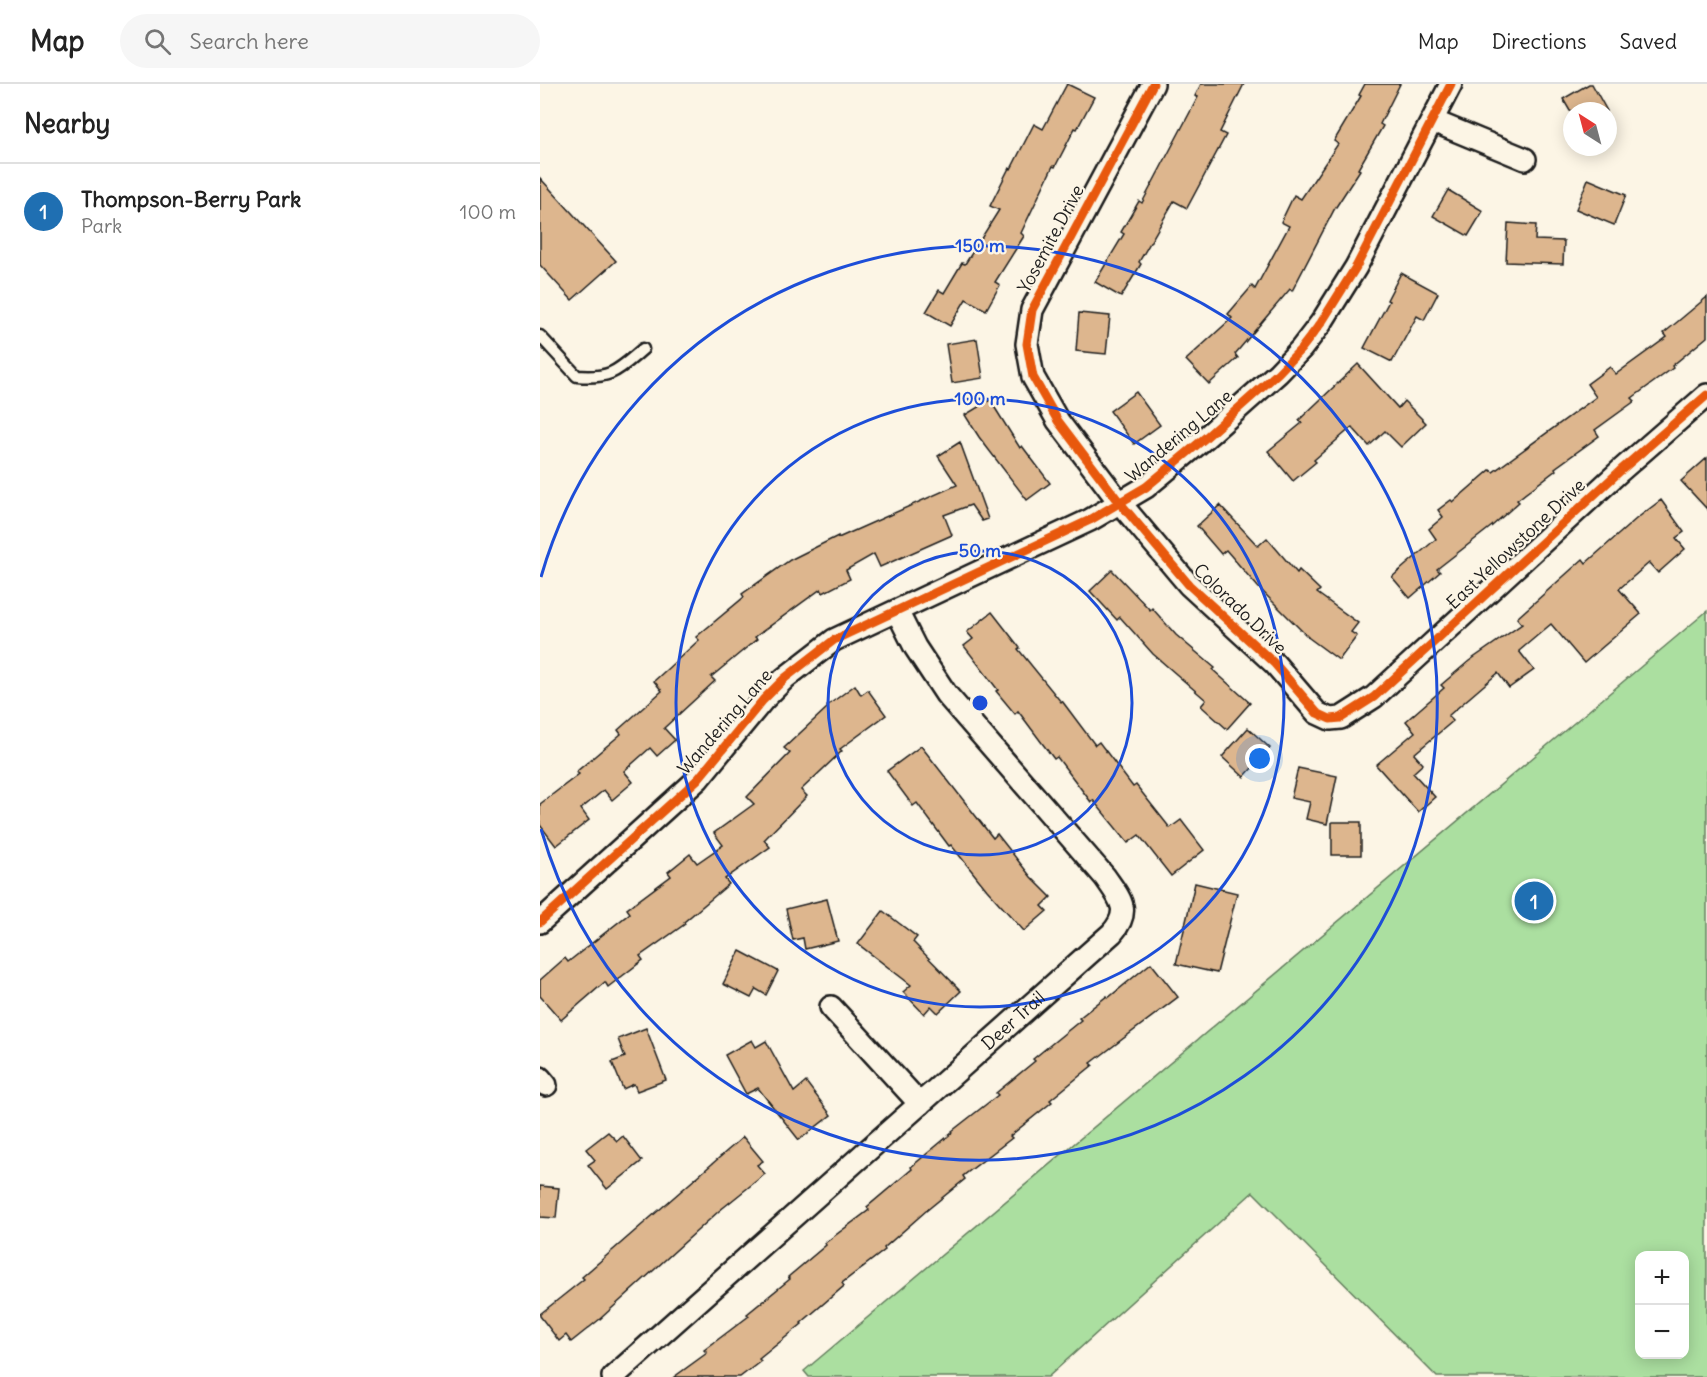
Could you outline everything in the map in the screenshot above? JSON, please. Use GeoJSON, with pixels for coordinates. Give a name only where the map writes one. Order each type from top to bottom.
{"type":"FeatureCollection","features":[{"type":"Feature","properties":{"kind":"street","name":"Yosemite Drive"},"geometry":{"type":"LineString","coordinates":[[1120,503],[1058,421],[1033,377],[1027,344],[1032,310],[1154,84]]}},
{"type":"Feature","properties":{"kind":"street","name":"Wandering Lane"},"geometry":{"type":"LineString","coordinates":[[540,922],[698,779],[763,700],[785,678],[834,640],[1090,520],[1120,503],[1146,487],[1278,374],[1321,323],[1356,267],[1451,84]]}},
{"type":"Feature","properties":{"kind":"street"},"geometry":{"type":"LineString","coordinates":[[1433,121],[1525,159]]}},
{"type":"Feature","properties":{"kind":"street","name":"East Yellowstone Drive"},"geometry":{"type":"LineString","coordinates":[[1346,715],[1374,697],[1620,471],[1707,395]]}},
{"type":"Feature","properties":{"kind":"street","name":"Colorado Drive"},"geometry":{"type":"LineString","coordinates":[[1120,503],[1189,585],[1275,664],[1317,713],[1330,719],[1346,715]]}},
{"type":"Feature","properties":{"kind":"street","name":"Deer Trail"},"geometry":{"type":"LineString","coordinates":[[613,1377],[1112,933],[1124,914],[1121,901],[1105,878],[946,694],[915,647],[897,610]]}},
{"type":"Feature","properties":{"kind":"street"},"geometry":{"type":"LineString","coordinates":[[831,1007],[920,1104]]}},
{"type":"Feature","properties":{"kind":"lane"},"geometry":{"type":"LineString","coordinates":[[540,336],[577,376],[593,377],[614,373],[643,349]]}},
{"type":"Feature","properties":{"kind":"green space"},"geometry":{"type":"Polygon","coordinates":[[[1707,611],[1707,1377],[1437,1377],[1253,1192],[1048,1377],[809,1377],[804,1371],[1707,611]]]}},
{"type":"Feature","properties":{"kind":"building"},"geometry":{"type":"Polygon","coordinates":[[[1067,84],[1094,97],[1055,167],[1053,166],[1021,233],[1024,236],[995,282],[1000,285],[986,310],[966,299],[950,326],[926,312],[939,290],[944,293],[962,263],[965,264],[999,210],[990,206],[1009,168],[1011,169],[1034,124],[1043,129],[1067,84]]]}},
{"type":"Feature","properties":{"kind":"building"},"geometry":{"type":"Polygon","coordinates":[[[1201,84],[1244,84],[1220,132],[1226,135],[1187,208],[1174,201],[1121,297],[1095,282],[1124,234],[1121,232],[1139,201],[1142,203],[1198,97],[1195,96],[1201,84]]]}},
{"type":"Feature","properties":{"kind":"building"},"geometry":{"type":"Polygon","coordinates":[[[1365,84],[1400,84],[1380,124],[1383,126],[1358,169],[1360,170],[1334,210],[1292,291],[1290,289],[1235,354],[1238,358],[1209,384],[1186,360],[1232,318],[1228,314],[1252,286],[1255,289],[1289,226],[1281,222],[1294,195],[1301,199],[1338,144],[1334,141],[1361,96],[1359,95],[1365,84]]]}},
{"type":"Feature","properties":{"kind":"building"},"geometry":{"type":"Polygon","coordinates":[[[1592,84],[1602,102],[1565,102],[1563,99],[1592,84]]]}},
{"type":"Feature","properties":{"kind":"building"},"geometry":{"type":"Polygon","coordinates":[[[540,178],[616,261],[572,300],[540,265],[540,178]]]}},
{"type":"Feature","properties":{"kind":"building"},"geometry":{"type":"Polygon","coordinates":[[[1588,179],[1626,195],[1614,225],[1576,209],[1588,179]]]}},
{"type":"Feature","properties":{"kind":"building"},"geometry":{"type":"Polygon","coordinates":[[[1448,190],[1483,211],[1468,236],[1433,216],[1448,190]]]}},
{"type":"Feature","properties":{"kind":"building"},"geometry":{"type":"Polygon","coordinates":[[[1508,223],[1536,225],[1535,240],[1564,241],[1563,264],[1506,262],[1508,223]]]}},
{"type":"Feature","properties":{"kind":"building"},"geometry":{"type":"Polygon","coordinates":[[[1401,273],[1438,293],[1424,320],[1417,316],[1392,362],[1364,348],[1401,273]]]}},
{"type":"Feature","properties":{"kind":"building"},"geometry":{"type":"Polygon","coordinates":[[[1707,297],[1707,337],[1672,366],[1673,368],[1632,398],[1635,401],[1595,430],[1599,436],[1555,468],[1556,470],[1517,500],[1519,502],[1492,526],[1437,569],[1440,572],[1410,598],[1392,577],[1436,539],[1429,529],[1443,517],[1438,510],[1451,500],[1453,502],[1490,470],[1493,472],[1596,397],[1587,384],[1610,367],[1616,374],[1667,337],[1664,333],[1707,297]]]}},
{"type":"Feature","properties":{"kind":"building"},"geometry":{"type":"Polygon","coordinates":[[[1079,313],[1110,316],[1106,354],[1076,351],[1079,313]]]}},
{"type":"Feature","properties":{"kind":"building"},"geometry":{"type":"Polygon","coordinates":[[[977,339],[983,378],[952,383],[946,344],[977,339]]]}},
{"type":"Feature","properties":{"kind":"building"},"geometry":{"type":"Polygon","coordinates":[[[1358,364],[1398,408],[1404,401],[1426,423],[1401,447],[1385,431],[1369,446],[1352,427],[1293,481],[1268,451],[1302,423],[1299,420],[1358,364]]]}},
{"type":"Feature","properties":{"kind":"building"},"geometry":{"type":"Polygon","coordinates":[[[1136,392],[1160,425],[1134,444],[1110,411],[1136,392]]]}},
{"type":"Feature","properties":{"kind":"building"},"geometry":{"type":"Polygon","coordinates":[[[990,400],[1020,448],[1022,446],[1050,483],[1027,500],[965,415],[990,400]]]}},
{"type":"Feature","properties":{"kind":"building"},"geometry":{"type":"Polygon","coordinates":[[[960,442],[988,519],[982,521],[971,505],[944,515],[952,535],[880,567],[874,554],[846,570],[850,579],[823,593],[821,589],[755,637],[757,639],[711,677],[715,681],[664,728],[675,740],[657,756],[650,748],[624,771],[633,782],[612,800],[604,790],[581,809],[589,820],[556,846],[540,825],[540,804],[579,774],[576,772],[621,734],[618,730],[662,691],[654,681],[699,640],[696,637],[744,597],[742,594],[790,560],[838,536],[838,538],[957,485],[938,456],[960,442]]]}},
{"type":"Feature","properties":{"kind":"building"},"geometry":{"type":"Polygon","coordinates":[[[1707,458],[1707,509],[1681,481],[1707,458]]]}},
{"type":"Feature","properties":{"kind":"building"},"geometry":{"type":"Polygon","coordinates":[[[1661,500],[1684,532],[1676,538],[1685,549],[1658,573],[1649,563],[1619,589],[1641,614],[1584,663],[1551,624],[1519,651],[1534,670],[1509,688],[1498,673],[1448,716],[1453,721],[1414,754],[1423,764],[1413,773],[1435,797],[1418,812],[1376,765],[1415,732],[1406,721],[1444,688],[1441,685],[1469,661],[1522,624],[1517,618],[1583,559],[1586,563],[1661,500]]]}},
{"type":"Feature","properties":{"kind":"building"},"geometry":{"type":"Polygon","coordinates":[[[1220,505],[1258,546],[1267,538],[1297,573],[1299,570],[1320,590],[1317,593],[1358,623],[1351,632],[1357,636],[1339,660],[1309,638],[1258,587],[1226,550],[1221,554],[1197,526],[1220,505]]]}},
{"type":"Feature","properties":{"kind":"building"},"geometry":{"type":"Polygon","coordinates":[[[1112,570],[1150,610],[1152,608],[1176,635],[1215,668],[1213,670],[1250,703],[1227,729],[1201,706],[1206,700],[1153,654],[1120,617],[1117,620],[1090,591],[1112,570]]]}},
{"type":"Feature","properties":{"kind":"building"},"geometry":{"type":"Polygon","coordinates":[[[992,612],[1020,648],[1018,649],[1095,745],[1099,742],[1133,787],[1136,785],[1170,828],[1181,820],[1204,850],[1171,876],[1139,835],[1128,843],[1093,800],[1091,802],[1057,757],[1054,759],[1018,711],[1015,714],[996,691],[998,690],[964,646],[973,639],[967,632],[992,612]]]}},
{"type":"Feature","properties":{"kind":"building"},"geometry":{"type":"Polygon","coordinates":[[[855,685],[861,695],[868,690],[886,715],[840,749],[842,751],[801,790],[807,796],[764,840],[770,847],[725,879],[729,884],[684,922],[685,924],[640,956],[643,960],[608,987],[605,982],[561,1020],[540,996],[540,980],[565,958],[568,962],[630,913],[627,909],[671,876],[668,872],[690,854],[697,863],[723,845],[714,833],[754,804],[747,797],[790,753],[784,748],[827,706],[855,685]]]}},
{"type":"Feature","properties":{"kind":"building"},"geometry":{"type":"Polygon","coordinates":[[[1248,728],[1270,748],[1244,777],[1222,757],[1248,728]]]}},
{"type":"Feature","properties":{"kind":"building"},"geometry":{"type":"Polygon","coordinates":[[[921,746],[993,838],[997,834],[1031,877],[1051,897],[1042,906],[1047,911],[1024,931],[951,845],[949,846],[917,803],[913,806],[887,771],[921,746]]]}},
{"type":"Feature","properties":{"kind":"building"},"geometry":{"type":"Polygon","coordinates":[[[1298,768],[1337,776],[1327,824],[1306,819],[1310,802],[1291,798],[1298,768]]]}},
{"type":"Feature","properties":{"kind":"building"},"geometry":{"type":"Polygon","coordinates":[[[1332,822],[1361,822],[1361,855],[1332,855],[1332,822]]]}},
{"type":"Feature","properties":{"kind":"building"},"geometry":{"type":"Polygon","coordinates":[[[1195,883],[1237,893],[1217,973],[1176,964],[1195,883]]]}},
{"type":"Feature","properties":{"kind":"building"},"geometry":{"type":"Polygon","coordinates":[[[827,899],[838,941],[805,949],[803,938],[793,940],[786,909],[827,899]]]}},
{"type":"Feature","properties":{"kind":"building"},"geometry":{"type":"Polygon","coordinates":[[[883,911],[917,937],[913,942],[961,991],[938,1013],[931,1006],[924,1014],[903,992],[911,985],[858,944],[883,911]]]}},
{"type":"Feature","properties":{"kind":"building"},"geometry":{"type":"Polygon","coordinates":[[[740,951],[778,971],[766,995],[756,989],[751,998],[723,984],[740,951]]]}},
{"type":"Feature","properties":{"kind":"building"},"geometry":{"type":"Polygon","coordinates":[[[1151,963],[1178,997],[1091,1063],[1093,1065],[1050,1100],[1052,1102],[1010,1136],[1012,1138],[963,1176],[965,1179],[884,1248],[885,1250],[842,1283],[844,1286],[759,1359],[761,1361],[740,1377],[674,1377],[707,1353],[704,1350],[749,1316],[747,1314],[790,1279],[788,1277],[826,1245],[825,1243],[869,1210],[867,1207],[952,1131],[998,1095],[996,1093],[1035,1061],[1033,1059],[1081,1020],[1079,1018],[1151,963]]]}},
{"type":"Feature","properties":{"kind":"building"},"geometry":{"type":"Polygon","coordinates":[[[646,1028],[666,1080],[637,1091],[634,1084],[623,1089],[612,1062],[625,1057],[618,1039],[646,1028]]]}},
{"type":"Feature","properties":{"kind":"building"},"geometry":{"type":"Polygon","coordinates":[[[752,1040],[756,1047],[766,1041],[794,1092],[806,1082],[831,1115],[799,1140],[758,1088],[746,1094],[725,1055],[752,1040]]]}},
{"type":"Feature","properties":{"kind":"building"},"geometry":{"type":"Polygon","coordinates":[[[608,1132],[617,1141],[623,1136],[642,1161],[607,1189],[588,1165],[595,1160],[586,1149],[608,1132]]]}},
{"type":"Feature","properties":{"kind":"building"},"geometry":{"type":"Polygon","coordinates":[[[743,1137],[763,1161],[757,1165],[765,1174],[719,1211],[600,1319],[571,1342],[566,1335],[559,1341],[540,1314],[584,1279],[582,1277],[743,1137]]]}},
{"type":"Feature","properties":{"kind":"building"},"geometry":{"type":"Polygon","coordinates":[[[540,1186],[559,1188],[556,1218],[540,1217],[540,1186]]]}},
{"type":"Feature","properties":{"kind":"cycle path"},"geometry":{"type":"LineString","coordinates":[[1153,84],[1032,310],[1027,344],[1033,377],[1058,421],[1120,503],[1189,585],[1275,664],[1317,713],[1330,719],[1341,718],[1374,697],[1620,471],[1707,395]]}},
{"type":"Feature","properties":{"kind":"cycle path"},"geometry":{"type":"LineString","coordinates":[[540,922],[698,779],[763,700],[785,678],[834,640],[1090,520],[1146,487],[1278,373],[1321,323],[1356,267],[1451,84]]}},
{"type":"Feature","properties":{"kind":"place","name":"Thompson-Berry Park"},"geometry":{"type":"Point","coordinates":[1534,901]}}]}
